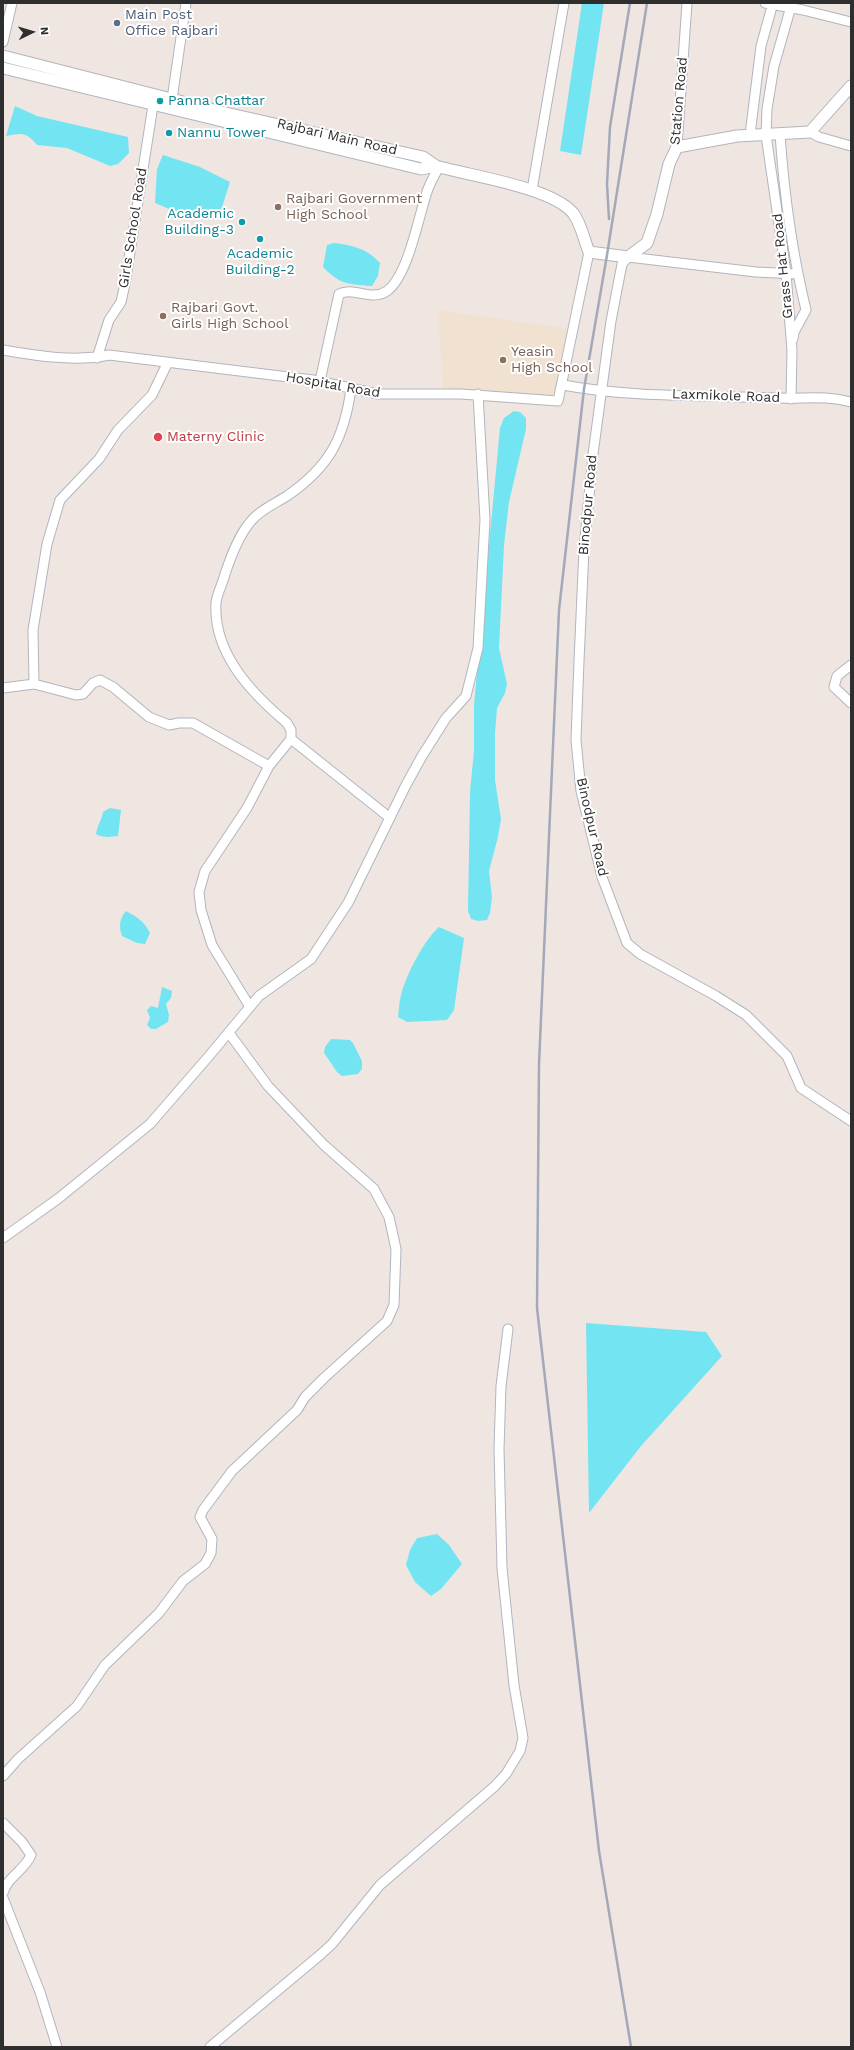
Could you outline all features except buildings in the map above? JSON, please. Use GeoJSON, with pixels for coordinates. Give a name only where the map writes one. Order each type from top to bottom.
{"type":"FeatureCollection","features":[{"type":"Feature","properties":{"kind":"street"},"geometry":{"type":"LineString","coordinates":[[3,42],[12,3]]}},
{"type":"Feature","properties":{"kind":"street"},"geometry":{"type":"LineString","coordinates":[[171,104],[186,3]]}},
{"type":"Feature","properties":{"kind":"street"},"geometry":{"type":"LineString","coordinates":[[532,190],[561,3]]}},
{"type":"Feature","properties":{"kind":"street","name":"Station Road"},"geometry":{"type":"LineString","coordinates":[[628,257],[647,243],[657,214],[669,164],[677,147],[687,3]]}},
{"type":"Feature","properties":{"kind":"street"},"geometry":{"type":"LineString","coordinates":[[750,135],[761,46],[770,4],[792,6],[851,22]]}},
{"type":"Feature","properties":{"kind":"street","name":"Grass Hat Road"},"geometry":{"type":"LineString","coordinates":[[791,399],[792,351],[786,273],[766,135],[767,110],[774,66],[792,6]]}},
{"type":"Feature","properties":{"kind":"street","name":"Rajbari Main Road"},"geometry":{"type":"LineString","coordinates":[[3,56],[308,143],[421,170],[437,166]]}},
{"type":"Feature","properties":{"kind":"street","name":"Rajbari Main Road"},"geometry":{"type":"LineString","coordinates":[[3,68],[154,99]]}},
{"type":"Feature","properties":{"kind":"street"},"geometry":{"type":"LineString","coordinates":[[810,132],[851,86]]}},
{"type":"Feature","properties":{"kind":"street","name":"Girls School Road"},"geometry":{"type":"LineString","coordinates":[[97,358],[109,320],[121,302],[125,284],[154,99]]}},
{"type":"Feature","properties":{"kind":"street","name":"Rajbari Main Road"},"geometry":{"type":"LineString","coordinates":[[171,104],[310,132],[423,157],[437,166],[532,190],[559,201],[573,214],[589,252]]}},
{"type":"Feature","properties":{"kind":"street"},"geometry":{"type":"LineString","coordinates":[[308,143],[310,132]]}},
{"type":"Feature","properties":{"kind":"street"},"geometry":{"type":"LineString","coordinates":[[677,147],[737,136],[810,132],[819,137],[851,146]]}},
{"type":"Feature","properties":{"kind":"street"},"geometry":{"type":"LineString","coordinates":[[780,134],[786,202],[797,274],[806,310],[794,332],[792,351]]}},
{"type":"Feature","properties":{"kind":"street"},"geometry":{"type":"LineString","coordinates":[[320,382],[339,294],[352,292],[376,296],[387,291],[394,284],[407,256],[421,219],[428,189],[437,166]]}},
{"type":"Feature","properties":{"kind":"street"},"geometry":{"type":"LineString","coordinates":[[589,252],[756,272],[797,274]]}},
{"type":"Feature","properties":{"kind":"street","name":"Hospital Road"},"geometry":{"type":"LineString","coordinates":[[3,350],[64,358],[97,358],[109,355],[320,382],[378,394],[478,394],[558,401],[563,385],[573,323],[589,252]]}},
{"type":"Feature","properties":{"kind":"street","name":"Binodpur Road"},"geometry":{"type":"LineString","coordinates":[[628,257],[622,264],[619,271],[592,454],[584,549],[576,740],[581,791],[602,877],[627,943],[640,954],[716,996],[746,1015],[787,1056],[801,1088],[851,1122]]}},
{"type":"Feature","properties":{"kind":"street"},"geometry":{"type":"LineString","coordinates":[[34,684],[33,630],[47,544],[60,500],[99,459],[118,430],[152,395],[168,362]]}},
{"type":"Feature","properties":{"kind":"street","name":"Laxmikole Road"},"geometry":{"type":"LineString","coordinates":[[563,385],[601,391],[791,399],[832,397],[851,402]]}},
{"type":"Feature","properties":{"kind":"street"},"geometry":{"type":"LineString","coordinates":[[250,1007],[212,945],[201,910],[199,892],[205,871],[247,808],[269,766],[291,739],[291,730],[287,723],[242,679],[223,647],[217,624],[216,601],[231,556],[252,518],[308,482],[323,465],[336,443],[347,418],[351,389]]}},
{"type":"Feature","properties":{"kind":"street"},"geometry":{"type":"LineString","coordinates":[[3,1238],[59,1198],[150,1124],[259,996],[311,959],[348,903],[422,756],[446,718],[466,696],[478,648],[485,520],[478,394]]}},
{"type":"Feature","properties":{"kind":"street"},"geometry":{"type":"LineString","coordinates":[[851,666],[837,676],[834,687],[851,703]]}},
{"type":"Feature","properties":{"kind":"street"},"geometry":{"type":"LineString","coordinates":[[3,688],[34,684],[76,695],[83,694],[92,683],[100,680],[113,687],[149,717],[169,725],[179,722],[193,723],[269,766]]}},
{"type":"Feature","properties":{"kind":"street"},"geometry":{"type":"LineString","coordinates":[[291,739],[390,818]]}},
{"type":"Feature","properties":{"kind":"street"},"geometry":{"type":"LineString","coordinates":[[3,1776],[18,1759],[77,1706],[105,1666],[159,1614],[183,1581],[205,1564],[211,1553],[212,1539],[200,1517],[202,1510],[232,1471],[297,1410],[305,1397],[324,1378],[368,1340],[386,1321],[394,1304],[396,1249],[389,1217],[374,1189],[324,1146],[268,1086],[229,1033]]}},
{"type":"Feature","properties":{"kind":"street"},"geometry":{"type":"LineString","coordinates":[[210,2047],[324,1952],[380,1885],[495,1786],[506,1774],[520,1751],[523,1738],[506,1620],[502,1568],[499,1449],[501,1386],[508,1329]]}},
{"type":"Feature","properties":{"kind":"street"},"geometry":{"type":"LineString","coordinates":[[3,1823],[22,1842],[31,1855],[28,1862],[5,1885],[3,1893]]}},
{"type":"Feature","properties":{"kind":"street"},"geometry":{"type":"LineString","coordinates":[[3,1898],[40,1992],[57,2047]]}},
{"type":"Feature","properties":{"kind":"shaded area","name":"Yeasin High School"},"geometry":{"type":"Polygon","coordinates":[[[438,310],[570,329],[557,400],[443,391],[438,310]]]}},
{"type":"Feature","properties":{"kind":"water"},"geometry":{"type":"Polygon","coordinates":[[[582,3],[604,3],[581,155],[560,151],[582,3]]]}},
{"type":"Feature","properties":{"kind":"water"},"geometry":{"type":"Polygon","coordinates":[[[15,106],[37,116],[128,137],[129,153],[118,164],[110,166],[67,148],[37,145],[23,134],[6,136],[15,106]]]}},
{"type":"Feature","properties":{"kind":"water"},"geometry":{"type":"Polygon","coordinates":[[[163,155],[200,167],[230,182],[218,220],[193,219],[155,203],[157,169],[163,155]]]}},
{"type":"Feature","properties":{"kind":"water"},"geometry":{"type":"Polygon","coordinates":[[[334,243],[359,248],[370,254],[380,263],[378,276],[372,286],[350,284],[335,277],[323,267],[327,245],[334,243]]]}},
{"type":"Feature","properties":{"kind":"water"},"geometry":{"type":"Polygon","coordinates":[[[514,411],[520,412],[526,418],[526,429],[509,502],[504,545],[499,648],[507,684],[505,693],[497,708],[495,733],[495,780],[501,819],[489,871],[492,897],[490,913],[487,920],[478,921],[471,919],[468,911],[470,792],[474,750],[474,705],[500,428],[504,418],[514,411]]]}},
{"type":"Feature","properties":{"kind":"water"},"geometry":{"type":"Polygon","coordinates":[[[110,808],[121,810],[118,836],[107,837],[96,834],[103,812],[110,808]]]}},
{"type":"Feature","properties":{"kind":"water"},"geometry":{"type":"Polygon","coordinates":[[[126,911],[134,915],[148,929],[150,933],[145,944],[137,943],[122,936],[120,923],[126,911]]]}},
{"type":"Feature","properties":{"kind":"water"},"geometry":{"type":"Polygon","coordinates":[[[439,927],[464,938],[454,1010],[447,1020],[407,1022],[398,1017],[403,987],[411,968],[427,940],[439,927]]]}},
{"type":"Feature","properties":{"kind":"water"},"geometry":{"type":"Polygon","coordinates":[[[162,987],[172,991],[171,998],[166,1004],[169,1015],[168,1022],[156,1029],[151,1029],[147,1025],[150,1018],[147,1010],[151,1006],[158,1008],[162,987]]]}},
{"type":"Feature","properties":{"kind":"water"},"geometry":{"type":"Polygon","coordinates":[[[331,1039],[350,1040],[353,1043],[362,1061],[362,1069],[358,1074],[342,1076],[337,1072],[324,1053],[325,1047],[331,1039]]]}},
{"type":"Feature","properties":{"kind":"water"},"geometry":{"type":"Polygon","coordinates":[[[586,1323],[706,1332],[722,1356],[641,1446],[589,1513],[586,1323]]]}},
{"type":"Feature","properties":{"kind":"water"},"geometry":{"type":"Polygon","coordinates":[[[437,1534],[449,1545],[462,1564],[441,1589],[431,1596],[415,1582],[406,1565],[410,1550],[417,1538],[437,1534]]]}},
{"type":"Feature","properties":{"kind":"railway"},"geometry":{"type":"LineString","coordinates":[[609,219],[607,184],[610,127],[630,3]]}},
{"type":"Feature","properties":{"kind":"railway"},"geometry":{"type":"LineString","coordinates":[[631,2047],[599,1851],[537,1308],[539,1064],[559,610],[584,389],[647,3]]}},
{"type":"Feature","properties":{"kind":"place","name":"Main Post Office Rajbari"},"geometry":{"type":"Point","coordinates":[117,23]}},
{"type":"Feature","properties":{"kind":"place","name":"Panna Chattar"},"geometry":{"type":"Point","coordinates":[160,101]}},
{"type":"Feature","properties":{"kind":"place","name":"Nannu Tower"},"geometry":{"type":"Point","coordinates":[169,133]}},
{"type":"Feature","properties":{"kind":"place","name":"Rajbari Government High School"},"geometry":{"type":"Point","coordinates":[278,207]}},
{"type":"Feature","properties":{"kind":"place","name":"Academic Building-3"},"geometry":{"type":"Point","coordinates":[242,222]}},
{"type":"Feature","properties":{"kind":"place","name":"Academic Building-2"},"geometry":{"type":"Point","coordinates":[260,239]}},
{"type":"Feature","properties":{"kind":"place","name":"Rajbari Govt. Girls High School"},"geometry":{"type":"Point","coordinates":[163,316]}},
{"type":"Feature","properties":{"kind":"place","name":"Yeasin High School"},"geometry":{"type":"Point","coordinates":[503,360]}},
{"type":"Feature","properties":{"kind":"place","name":"Materny Clinic"},"geometry":{"type":"Point","coordinates":[158,437]}}]}
